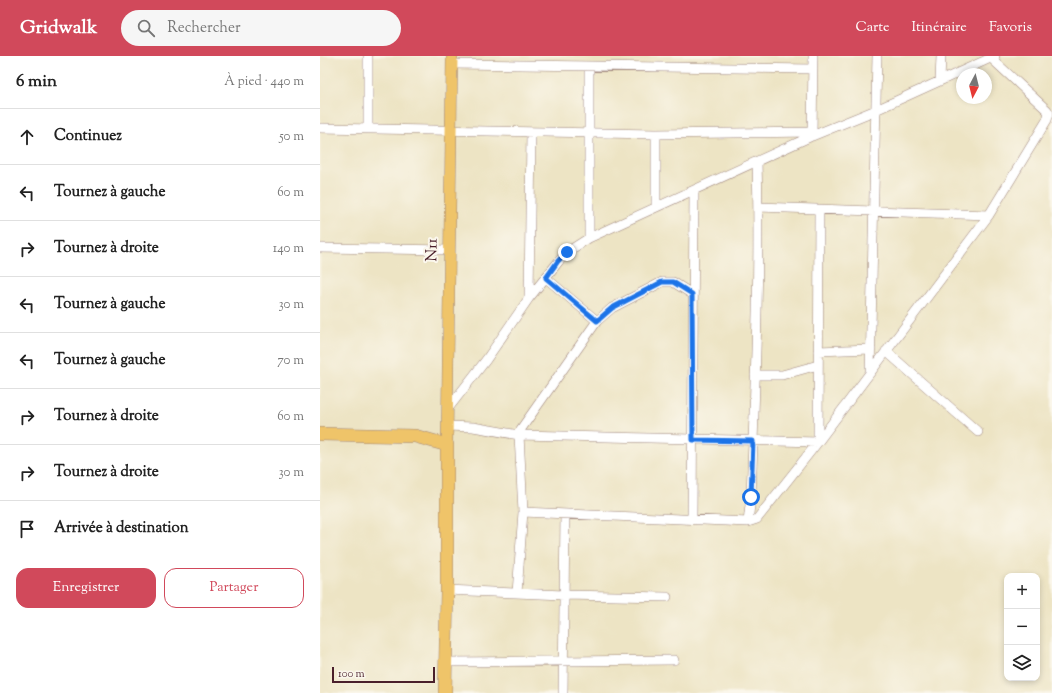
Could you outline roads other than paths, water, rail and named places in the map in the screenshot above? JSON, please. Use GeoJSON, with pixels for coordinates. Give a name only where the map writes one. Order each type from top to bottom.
{"type":"FeatureCollection","features":[{"type":"Feature","properties":{"kind":"highway"},"geometry":{"type":"LineString","coordinates":[[320,434],[414,436],[447,445],[446,693]]}},
{"type":"Feature","properties":{"kind":"main road","name":"N11"},"geometry":{"type":"LineString","coordinates":[[447,445],[452,60]]}},
{"type":"Feature","properties":{"kind":"street"},"geometry":{"type":"LineString","coordinates":[[368,56],[368,129]]}},
{"type":"Feature","properties":{"kind":"street"},"geometry":{"type":"LineString","coordinates":[[812,134],[813,56]]}},
{"type":"Feature","properties":{"kind":"street"},"geometry":{"type":"LineString","coordinates":[[870,373],[877,56]]}},
{"type":"Feature","properties":{"kind":"street"},"geometry":{"type":"LineString","coordinates":[[940,81],[941,56]]}},
{"type":"Feature","properties":{"kind":"street"},"geometry":{"type":"LineString","coordinates":[[447,410],[486,360],[558,261],[567,252],[589,238],[757,161],[812,134],[876,110],[993,57],[1047,110],[1049,116],[989,215],[818,442],[757,519],[748,522],[523,512]]}},
{"type":"Feature","properties":{"kind":"street"},"geometry":{"type":"LineString","coordinates":[[452,60],[589,66],[813,69]]}},
{"type":"Feature","properties":{"kind":"street"},"geometry":{"type":"LineString","coordinates":[[589,66],[589,238]]}},
{"type":"Feature","properties":{"kind":"street"},"geometry":{"type":"LineString","coordinates":[[320,128],[589,134],[812,134]]}},
{"type":"Feature","properties":{"kind":"street"},"geometry":{"type":"LineString","coordinates":[[530,298],[531,132]]}},
{"type":"Feature","properties":{"kind":"street"},"geometry":{"type":"LineString","coordinates":[[656,134],[656,207]]}},
{"type":"Feature","properties":{"kind":"street"},"geometry":{"type":"LineString","coordinates":[[748,522],[755,375],[758,207],[757,161]]}},
{"type":"Feature","properties":{"kind":"street"},"geometry":{"type":"LineString","coordinates":[[692,519],[692,294],[694,190]]}},
{"type":"Feature","properties":{"kind":"street"},"geometry":{"type":"LineString","coordinates":[[758,207],[989,215]]}},
{"type":"Feature","properties":{"kind":"street"},"geometry":{"type":"LineString","coordinates":[[818,442],[819,210]]}},
{"type":"Feature","properties":{"kind":"street"},"geometry":{"type":"LineString","coordinates":[[320,248],[449,250]]}},
{"type":"Feature","properties":{"kind":"street"},"geometry":{"type":"LineString","coordinates":[[546,278],[597,321]]}},
{"type":"Feature","properties":{"kind":"street"},"geometry":{"type":"LineString","coordinates":[[517,593],[523,512],[519,435],[529,416],[597,321],[612,308],[662,282],[673,282],[692,294]]}},
{"type":"Feature","properties":{"kind":"street"},"geometry":{"type":"LineString","coordinates":[[818,351],[871,349]]}},
{"type":"Feature","properties":{"kind":"street"},"geometry":{"type":"LineString","coordinates":[[886,351],[978,432]]}},
{"type":"Feature","properties":{"kind":"street"},"geometry":{"type":"LineString","coordinates":[[755,375],[782,376],[818,364]]}},
{"type":"Feature","properties":{"kind":"street"},"geometry":{"type":"LineString","coordinates":[[447,426],[473,427],[519,435],[818,442]]}},
{"type":"Feature","properties":{"kind":"street"},"geometry":{"type":"LineString","coordinates":[[563,693],[565,514]]}},
{"type":"Feature","properties":{"kind":"street"},"geometry":{"type":"LineString","coordinates":[[447,590],[564,595],[667,597]]}},
{"type":"Feature","properties":{"kind":"street"},"geometry":{"type":"LineString","coordinates":[[446,662],[674,660]]}}]}
